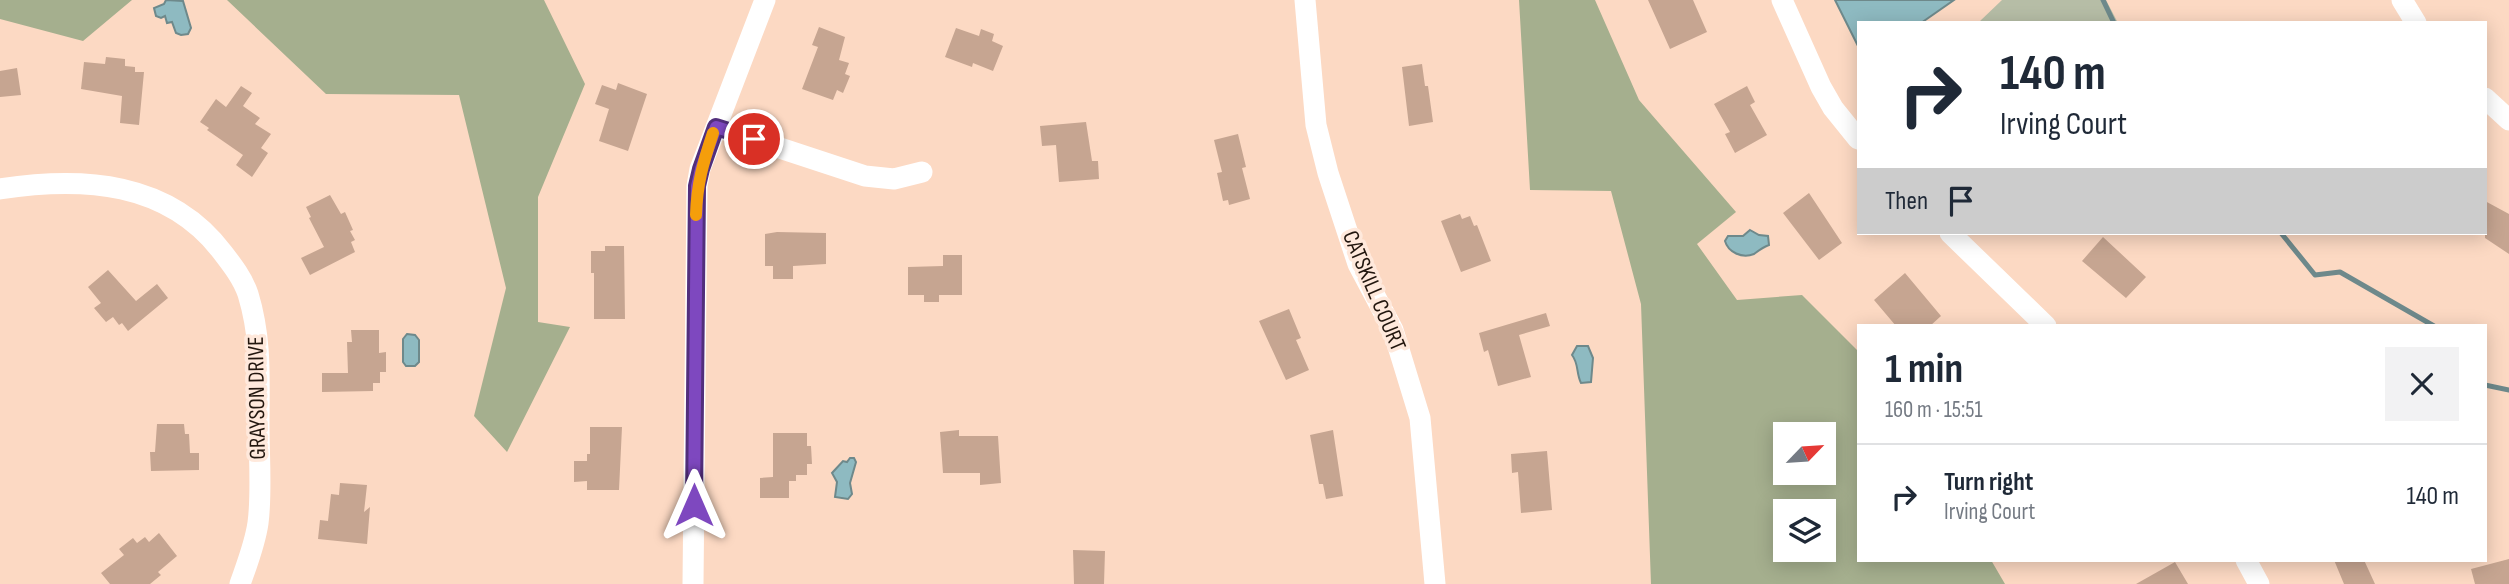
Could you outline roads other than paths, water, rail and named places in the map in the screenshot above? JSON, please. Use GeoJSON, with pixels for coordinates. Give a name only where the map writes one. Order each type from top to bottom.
{"type":"FeatureCollection","features":[{"type":"Feature","properties":{"kind":"street"},"geometry":{"type":"LineString","coordinates":[[693,584],[697,186],[716,127],[765,0]]}},
{"type":"Feature","properties":{"kind":"street","name":"CATSKILL COURT"},"geometry":{"type":"LineString","coordinates":[[1305,0],[1316,125],[1328,173],[1358,264],[1393,330],[1420,418],[1435,584]]}},
{"type":"Feature","properties":{"kind":"street"},"geometry":{"type":"LineString","coordinates":[[1782,0],[1821,87],[1833,108],[1857,138]]}},
{"type":"Feature","properties":{"kind":"street"},"geometry":{"type":"LineString","coordinates":[[2487,100],[2509,120]]}},
{"type":"Feature","properties":{"kind":"street"},"geometry":{"type":"LineString","coordinates":[[716,127],[865,176],[894,179],[922,172]]}},
{"type":"Feature","properties":{"kind":"street","name":"GRAYSON DRIVE"},"geometry":{"type":"LineString","coordinates":[[0,189],[37,183],[95,183],[124,188],[157,200],[191,220],[216,244],[239,275],[247,293],[260,346],[258,521],[240,584]]}},
{"type":"Feature","properties":{"kind":"street"},"geometry":{"type":"LineString","coordinates":[[1952,235],[2044,324]]}},
{"type":"Feature","properties":{"kind":"street"},"geometry":{"type":"LineString","coordinates":[[2247,562],[2259,584]]}},
{"type":"Feature","properties":{"kind":"water"},"geometry":{"type":"Polygon","coordinates":[[[166,0],[183,1],[191,28],[188,34],[176,33],[172,22],[167,23],[165,16],[156,16],[154,8],[164,4],[166,0]]]}},
{"type":"Feature","properties":{"kind":"water"},"geometry":{"type":"Polygon","coordinates":[[[1835,0],[1954,0],[1924,21],[1857,21],[1857,44],[1835,0]]]}},
{"type":"Feature","properties":{"kind":"water"},"geometry":{"type":"Polygon","coordinates":[[[1750,230],[1768,236],[1769,245],[1754,254],[1736,254],[1725,241],[1728,236],[1743,236],[1750,230]]]}},
{"type":"Feature","properties":{"kind":"water"},"geometry":{"type":"Polygon","coordinates":[[[407,334],[415,335],[419,340],[419,362],[415,366],[406,366],[403,362],[403,339],[407,334]]]}},
{"type":"Feature","properties":{"kind":"water"},"geometry":{"type":"Polygon","coordinates":[[[1577,346],[1588,346],[1593,358],[1591,382],[1581,383],[1579,379],[1572,355],[1577,346]]]}},
{"type":"Feature","properties":{"kind":"water"},"geometry":{"type":"Polygon","coordinates":[[[854,458],[856,462],[850,483],[852,494],[848,499],[835,497],[837,482],[832,473],[843,461],[847,462],[854,458]]]}},
{"type":"Feature","properties":{"kind":"waterway"},"geometry":{"type":"LineString","coordinates":[[2103,0],[2113,21]]}},
{"type":"Feature","properties":{"kind":"waterway"},"geometry":{"type":"LineString","coordinates":[[2283,235],[2315,275],[2340,272],[2431,324]]}},
{"type":"Feature","properties":{"kind":"waterway"},"geometry":{"type":"LineString","coordinates":[[2487,385],[2509,390]]}}]}
